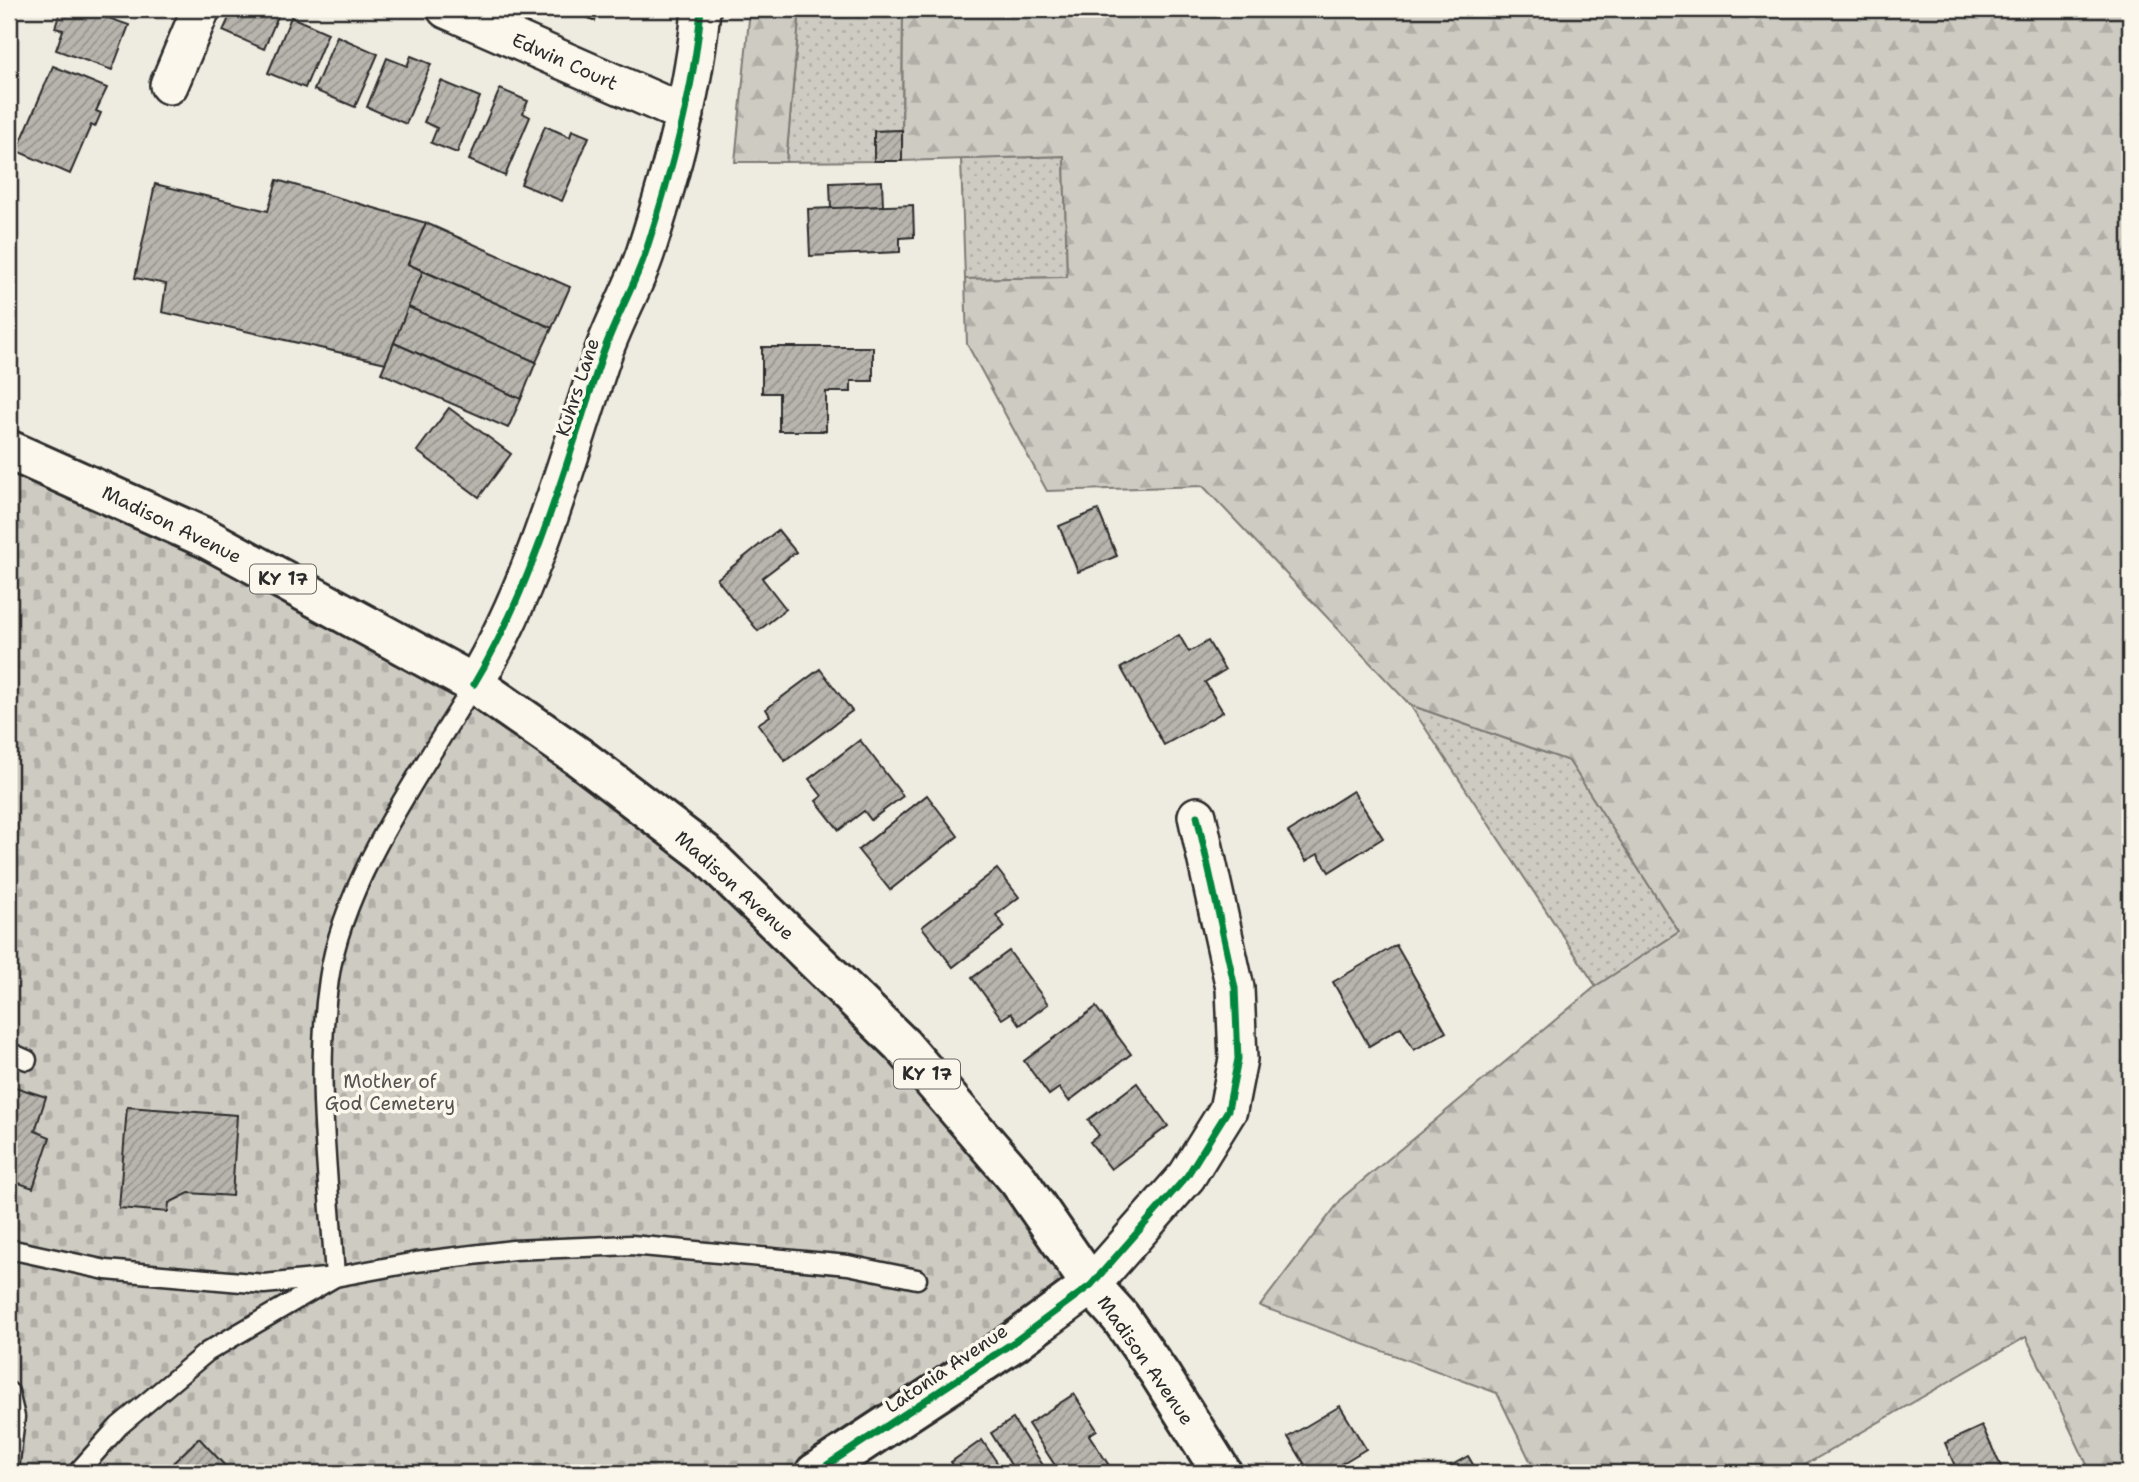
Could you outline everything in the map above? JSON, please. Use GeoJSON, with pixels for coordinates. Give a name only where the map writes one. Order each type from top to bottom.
{"type":"FeatureCollection","features":[{"type":"Feature","properties":{"kind":"main road","name":"Madison Avenue"},"geometry":{"type":"LineString","coordinates":[[9,450],[208,540],[474,684],[579,757],[705,853],[902,1045],[1019,1181],[1091,1285],[1120,1317],[1152,1362],[1223,1473]]}},
{"type":"Feature","properties":{"kind":"main road","name":"Latonia Avenue"},"geometry":{"type":"LineString","coordinates":[[815,1473],[1014,1342],[1091,1285]]}},
{"type":"Feature","properties":{"kind":"street"},"geometry":{"type":"LineString","coordinates":[[169,85],[201,9]]}},
{"type":"Feature","properties":{"kind":"street","name":"Edwin Court"},"geometry":{"type":"LineString","coordinates":[[446,9],[685,114]]}},
{"type":"Feature","properties":{"kind":"street","name":"Kuhrs Lane"},"geometry":{"type":"LineString","coordinates":[[474,684],[501,639],[568,467],[602,356],[645,253],[685,114],[697,53],[701,9]]}},
{"type":"Feature","properties":{"kind":"street"},"geometry":{"type":"LineString","coordinates":[[1091,1285],[1187,1176],[1228,1110],[1238,1059],[1235,988],[1197,816]]}},
{"type":"Feature","properties":{"kind":"lane"},"geometry":{"type":"LineString","coordinates":[[335,1277],[322,1058],[329,977],[345,919],[380,840],[474,684]]}},
{"type":"Feature","properties":{"kind":"lane"},"geometry":{"type":"LineString","coordinates":[[9,1052],[27,1059]]}},
{"type":"Feature","properties":{"kind":"lane"},"geometry":{"type":"LineString","coordinates":[[9,1249],[106,1270],[264,1284],[335,1277],[416,1262],[513,1250],[631,1245],[848,1265],[918,1279]]}},
{"type":"Feature","properties":{"kind":"lane"},"geometry":{"type":"LineString","coordinates":[[77,1473],[119,1426],[206,1352],[335,1277]]}},
{"type":"Feature","properties":{"kind":"lane"},"geometry":{"type":"LineString","coordinates":[[9,1392],[15,1417],[9,1469]]}},
{"type":"Feature","properties":{"kind":"green space"},"geometry":{"type":"Polygon","coordinates":[[[750,9],[800,9],[786,162],[735,162],[750,9]]]}},
{"type":"Feature","properties":{"kind":"green space"},"geometry":{"type":"Polygon","coordinates":[[[800,9],[903,9],[902,130],[874,131],[874,161],[786,162],[800,9]]]}},
{"type":"Feature","properties":{"kind":"green space"},"geometry":{"type":"Polygon","coordinates":[[[903,9],[2130,9],[2130,1473],[2091,1473],[2026,1337],[1791,1473],[1536,1473],[1497,1393],[1260,1306],[1343,1197],[1596,986],[1679,932],[1569,761],[1410,705],[1203,486],[1047,491],[967,344],[965,279],[1067,277],[1064,156],[902,161],[903,9]]]}},
{"type":"Feature","properties":{"kind":"green space"},"geometry":{"type":"Polygon","coordinates":[[[1064,156],[1067,277],[965,279],[961,159],[1064,156]]]}},
{"type":"Feature","properties":{"kind":"green space","name":"Mother of God Cemetery"},"geometry":{"type":"Polygon","coordinates":[[[9,450],[358,619],[705,853],[1091,1285],[815,1473],[9,1473],[9,450]]]}},
{"type":"Feature","properties":{"kind":"green space"},"geometry":{"type":"Polygon","coordinates":[[[1410,705],[1569,761],[1679,932],[1596,986],[1410,705]]]}},
{"type":"Feature","properties":{"kind":"building"},"geometry":{"type":"Polygon","coordinates":[[[61,9],[83,9],[129,25],[112,70],[56,50],[63,30],[55,28],[61,9]]]}},
{"type":"Feature","properties":{"kind":"building"},"geometry":{"type":"Polygon","coordinates":[[[233,9],[281,9],[264,49],[223,31],[233,9]]]}},
{"type":"Feature","properties":{"kind":"building"},"geometry":{"type":"Polygon","coordinates":[[[579,9],[600,9],[595,21],[577,13],[579,9]]]}},
{"type":"Feature","properties":{"kind":"building"},"geometry":{"type":"Polygon","coordinates":[[[291,17],[328,33],[305,88],[268,73],[291,17]]]}},
{"type":"Feature","properties":{"kind":"building"},"geometry":{"type":"Polygon","coordinates":[[[337,36],[378,54],[355,107],[314,90],[337,36]]]}},
{"type":"Feature","properties":{"kind":"building"},"geometry":{"type":"Polygon","coordinates":[[[411,56],[431,64],[406,124],[367,107],[387,58],[407,66],[411,56]]]}},
{"type":"Feature","properties":{"kind":"building"},"geometry":{"type":"Polygon","coordinates":[[[53,66],[107,88],[96,111],[101,113],[95,127],[91,125],[70,174],[17,151],[53,66]]]}},
{"type":"Feature","properties":{"kind":"building"},"geometry":{"type":"Polygon","coordinates":[[[441,81],[480,97],[457,153],[431,143],[437,128],[424,122],[441,81]]]}},
{"type":"Feature","properties":{"kind":"building"},"geometry":{"type":"Polygon","coordinates":[[[500,89],[528,101],[523,113],[530,117],[505,176],[469,160],[500,89]]]}},
{"type":"Feature","properties":{"kind":"building"},"geometry":{"type":"Polygon","coordinates":[[[545,126],[570,137],[572,130],[589,137],[562,201],[521,184],[545,126]]]}},
{"type":"Feature","properties":{"kind":"building"},"geometry":{"type":"Polygon","coordinates":[[[902,130],[902,161],[874,161],[874,131],[902,130]]]}},
{"type":"Feature","properties":{"kind":"building"},"geometry":{"type":"Polygon","coordinates":[[[277,180],[426,223],[408,264],[423,271],[386,363],[162,312],[166,284],[135,278],[155,184],[268,211],[277,180]]]}},
{"type":"Feature","properties":{"kind":"building"},"geometry":{"type":"Polygon","coordinates":[[[882,181],[883,206],[831,209],[830,183],[882,181]]]}},
{"type":"Feature","properties":{"kind":"building"},"geometry":{"type":"Polygon","coordinates":[[[913,205],[914,237],[900,238],[900,252],[810,256],[808,209],[913,205]]]}},
{"type":"Feature","properties":{"kind":"building"},"geometry":{"type":"Polygon","coordinates":[[[426,223],[570,287],[552,328],[408,264],[426,223]]]}},
{"type":"Feature","properties":{"kind":"building"},"geometry":{"type":"Polygon","coordinates":[[[423,271],[552,328],[536,362],[408,307],[423,271]]]}},
{"type":"Feature","properties":{"kind":"building"},"geometry":{"type":"Polygon","coordinates":[[[408,307],[536,362],[521,399],[394,343],[408,307]]]}},
{"type":"Feature","properties":{"kind":"building"},"geometry":{"type":"Polygon","coordinates":[[[394,343],[521,399],[508,428],[381,373],[394,343]]]}},
{"type":"Feature","properties":{"kind":"building"},"geometry":{"type":"Polygon","coordinates":[[[762,347],[873,347],[873,381],[851,381],[851,392],[826,392],[826,431],[779,431],[779,393],[762,393],[762,347]]]}},
{"type":"Feature","properties":{"kind":"building"},"geometry":{"type":"Polygon","coordinates":[[[449,408],[511,454],[479,497],[417,451],[449,408]]]}},
{"type":"Feature","properties":{"kind":"building"},"geometry":{"type":"Polygon","coordinates":[[[1098,510],[1117,556],[1078,572],[1059,526],[1098,510]]]}},
{"type":"Feature","properties":{"kind":"building"},"geometry":{"type":"Polygon","coordinates":[[[778,530],[796,552],[762,578],[786,609],[758,631],[717,579],[778,530]]]}},
{"type":"Feature","properties":{"kind":"building"},"geometry":{"type":"Polygon","coordinates":[[[1179,635],[1189,652],[1208,641],[1225,670],[1205,682],[1223,712],[1164,745],[1121,668],[1179,635]]]}},
{"type":"Feature","properties":{"kind":"building"},"geometry":{"type":"Polygon","coordinates":[[[820,669],[852,711],[785,761],[758,724],[770,716],[766,709],[820,669]]]}},
{"type":"Feature","properties":{"kind":"building"},"geometry":{"type":"Polygon","coordinates":[[[860,740],[903,796],[871,820],[864,811],[839,830],[816,801],[822,796],[809,779],[860,740]]]}},
{"type":"Feature","properties":{"kind":"building"},"geometry":{"type":"Polygon","coordinates":[[[1353,791],[1383,838],[1329,872],[1318,854],[1306,861],[1288,832],[1353,791]]]}},
{"type":"Feature","properties":{"kind":"building"},"geometry":{"type":"Polygon","coordinates":[[[927,795],[958,836],[890,890],[858,850],[927,795]]]}},
{"type":"Feature","properties":{"kind":"building"},"geometry":{"type":"Polygon","coordinates":[[[997,869],[1019,897],[996,915],[1005,927],[953,967],[922,927],[997,869]]]}},
{"type":"Feature","properties":{"kind":"building"},"geometry":{"type":"Polygon","coordinates":[[[1396,945],[1446,1032],[1414,1050],[1401,1027],[1369,1046],[1333,982],[1396,945]]]}},
{"type":"Feature","properties":{"kind":"building"},"geometry":{"type":"Polygon","coordinates":[[[1009,951],[1048,1004],[1020,1025],[1011,1013],[1002,1019],[972,978],[1009,951]]]}},
{"type":"Feature","properties":{"kind":"building"},"geometry":{"type":"Polygon","coordinates":[[[1096,1007],[1131,1054],[1069,1101],[1059,1088],[1049,1095],[1024,1061],[1096,1007]]]}},
{"type":"Feature","properties":{"kind":"building"},"geometry":{"type":"Polygon","coordinates":[[[1137,1083],[1168,1126],[1111,1169],[1090,1142],[1099,1135],[1088,1120],[1137,1083]]]}},
{"type":"Feature","properties":{"kind":"building"},"geometry":{"type":"Polygon","coordinates":[[[9,1085],[46,1097],[35,1131],[50,1137],[33,1188],[13,1181],[9,1193],[9,1085]]]}},
{"type":"Feature","properties":{"kind":"building"},"geometry":{"type":"Polygon","coordinates":[[[127,1107],[237,1115],[232,1196],[189,1193],[169,1203],[168,1212],[119,1208],[127,1107]]]}},
{"type":"Feature","properties":{"kind":"building"},"geometry":{"type":"Polygon","coordinates":[[[1074,1394],[1097,1430],[1089,1435],[1114,1473],[1060,1473],[1028,1424],[1074,1394]]]}},
{"type":"Feature","properties":{"kind":"building"},"geometry":{"type":"Polygon","coordinates":[[[1340,1406],[1366,1449],[1326,1473],[1310,1473],[1288,1437],[1340,1406]]]}},
{"type":"Feature","properties":{"kind":"building"},"geometry":{"type":"Polygon","coordinates":[[[1013,1419],[1048,1473],[1016,1473],[991,1433],[1013,1419]]]}},
{"type":"Feature","properties":{"kind":"building"},"geometry":{"type":"Polygon","coordinates":[[[1982,1426],[2004,1473],[1958,1473],[1945,1443],[1982,1426]]]}},
{"type":"Feature","properties":{"kind":"building"},"geometry":{"type":"Polygon","coordinates":[[[199,1438],[228,1469],[223,1473],[182,1473],[173,1463],[199,1438]]]}},
{"type":"Feature","properties":{"kind":"building"},"geometry":{"type":"Polygon","coordinates":[[[982,1440],[1004,1473],[958,1473],[951,1462],[982,1440]]]}},
{"type":"Feature","properties":{"kind":"building"},"geometry":{"type":"Polygon","coordinates":[[[1468,1456],[1478,1473],[1438,1473],[1468,1456]]]}},
{"type":"Feature","properties":{"kind":"cycle path"},"geometry":{"type":"LineString","coordinates":[[474,684],[514,607],[531,566],[606,345],[646,251],[680,132],[693,70],[701,9]]}},
{"type":"Feature","properties":{"kind":"cycle path"},"geometry":{"type":"LineString","coordinates":[[815,1473],[1014,1342],[1091,1285],[1187,1176],[1228,1110],[1238,1059],[1235,988],[1197,816]]}}]}
